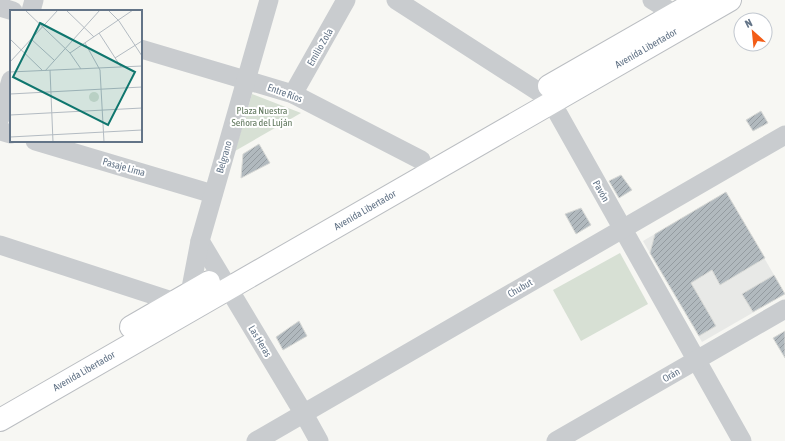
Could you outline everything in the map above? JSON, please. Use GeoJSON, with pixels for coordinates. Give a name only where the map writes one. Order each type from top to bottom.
{"type":"FeatureCollection","features":[{"type":"Feature","properties":{"kind":"main road","name":"Avenida Libertador"},"geometry":{"type":"LineString","coordinates":[[0,402],[182,297],[224,282],[545,97],[699,0]]}},
{"type":"Feature","properties":{"kind":"main road","name":"Avenida Libertador"},"geometry":{"type":"LineString","coordinates":[[0,420],[420,160],[545,97],[730,0]]}},
{"type":"Feature","properties":{"kind":"street"},"geometry":{"type":"LineString","coordinates":[[31,10],[34,0]]}},
{"type":"Feature","properties":{"kind":"street","name":"Belgrano"},"geometry":{"type":"LineString","coordinates":[[182,297],[200,241],[269,0]]}},
{"type":"Feature","properties":{"kind":"street","name":"Emilio Zola"},"geometry":{"type":"LineString","coordinates":[[293,94],[346,0]]}},
{"type":"Feature","properties":{"kind":"street","name":"Pavón"},"geometry":{"type":"LineString","coordinates":[[396,0],[545,97],[623,229],[695,361],[742,441]]}},
{"type":"Feature","properties":{"kind":"street"},"geometry":{"type":"LineString","coordinates":[[652,0],[675,14]]}},
{"type":"Feature","properties":{"kind":"street"},"geometry":{"type":"LineString","coordinates":[[0,7],[10,10]]}},
{"type":"Feature","properties":{"kind":"street","name":"Entre Ríos"},"geometry":{"type":"LineString","coordinates":[[142,49],[293,94],[420,160]]}},
{"type":"Feature","properties":{"kind":"street"},"geometry":{"type":"LineString","coordinates":[[0,118],[10,83]]}},
{"type":"Feature","properties":{"kind":"street"},"geometry":{"type":"LineString","coordinates":[[0,131],[10,134]]}},
{"type":"Feature","properties":{"kind":"street","name":"Chubut"},"geometry":{"type":"LineString","coordinates":[[256,441],[785,135]]}},
{"type":"Feature","properties":{"kind":"street","name":"Pasaje Lima"},"geometry":{"type":"LineString","coordinates":[[38,142],[213,194]]}},
{"type":"Feature","properties":{"kind":"street","name":"Las Heras"},"geometry":{"type":"LineString","coordinates":[[200,241],[319,441]]}},
{"type":"Feature","properties":{"kind":"street"},"geometry":{"type":"LineString","coordinates":[[0,245],[182,297]]}},
{"type":"Feature","properties":{"kind":"street","name":"Orán"},"geometry":{"type":"LineString","coordinates":[[556,441],[785,309]]}},
{"type":"Feature","properties":{"kind":"shaded area"},"geometry":{"type":"Polygon","coordinates":[[[726,192],[785,294],[702,342],[643,241],[726,192]]]}},
{"type":"Feature","properties":{"kind":"green space","name":"Plaza Nuestra Señora del Luján"},"geometry":{"type":"Polygon","coordinates":[[[252,94],[301,113],[235,151],[252,94]]]}},
{"type":"Feature","properties":{"kind":"green space"},"geometry":{"type":"Polygon","coordinates":[[[620,253],[648,304],[581,341],[553,290],[620,253]]]}},
{"type":"Feature","properties":{"kind":"building"},"geometry":{"type":"Polygon","coordinates":[[[761,111],[768,123],[753,131],[746,120],[761,111]]]}},
{"type":"Feature","properties":{"kind":"building"},"geometry":{"type":"Polygon","coordinates":[[[259,144],[270,163],[241,178],[243,154],[259,144]]]}},
{"type":"Feature","properties":{"kind":"building"},"geometry":{"type":"Polygon","coordinates":[[[621,175],[632,190],[619,198],[609,181],[621,175]]]}},
{"type":"Feature","properties":{"kind":"building"},"geometry":{"type":"Polygon","coordinates":[[[726,192],[765,258],[720,285],[712,270],[691,283],[716,326],[699,336],[650,253],[655,234],[726,192]]]}},
{"type":"Feature","properties":{"kind":"building"},"geometry":{"type":"Polygon","coordinates":[[[581,208],[591,225],[576,234],[565,214],[581,208]]]}},
{"type":"Feature","properties":{"kind":"building"},"geometry":{"type":"Polygon","coordinates":[[[774,275],[785,294],[753,312],[742,294],[774,275]]]}},
{"type":"Feature","properties":{"kind":"building"},"geometry":{"type":"Polygon","coordinates":[[[299,321],[307,336],[283,350],[276,337],[299,321]]]}},
{"type":"Feature","properties":{"kind":"building"},"geometry":{"type":"Polygon","coordinates":[[[785,331],[785,358],[773,338],[785,331]]]}}]}
